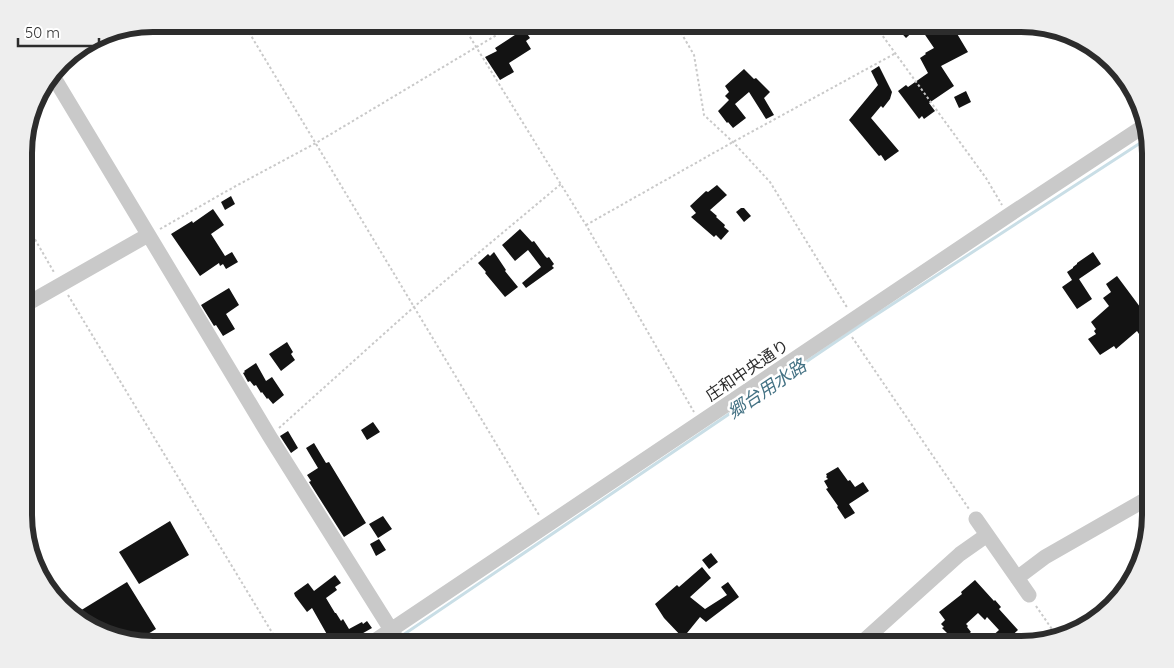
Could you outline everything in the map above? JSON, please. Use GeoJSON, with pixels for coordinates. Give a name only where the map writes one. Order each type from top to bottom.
{"type":"FeatureCollection","features":[{"type":"Feature","properties":{"kind":"street"},"geometry":{"type":"LineString","coordinates":[[56,82],[270,437],[395,636]]}},
{"type":"Feature","properties":{"kind":"street","name":"庄和中央通り"},"geometry":{"type":"LineString","coordinates":[[383,636],[1139,129]]}},
{"type":"Feature","properties":{"kind":"street"},"geometry":{"type":"LineString","coordinates":[[32,300],[148,236]]}},
{"type":"Feature","properties":{"kind":"street"},"geometry":{"type":"LineString","coordinates":[[1017,578],[1045,557],[1141,502]]}},
{"type":"Feature","properties":{"kind":"street"},"geometry":{"type":"LineString","coordinates":[[976,519],[1029,595]]}},
{"type":"Feature","properties":{"kind":"street"},"geometry":{"type":"LineString","coordinates":[[870,635],[960,554],[987,535]]}},
{"type":"Feature","properties":{"kind":"path"},"geometry":{"type":"LineString","coordinates":[[249,32],[546,526]]}},
{"type":"Feature","properties":{"kind":"path"},"geometry":{"type":"LineString","coordinates":[[467,32],[586,224],[700,423]]}},
{"type":"Feature","properties":{"kind":"path"},"geometry":{"type":"LineString","coordinates":[[148,236],[316,143],[501,32]]}},
{"type":"Feature","properties":{"kind":"path"},"geometry":{"type":"LineString","coordinates":[[681,32],[694,55],[704,115],[733,142],[770,182],[850,323],[976,519]]}},
{"type":"Feature","properties":{"kind":"path"},"geometry":{"type":"LineString","coordinates":[[880,32],[986,178],[1009,216]]}},
{"type":"Feature","properties":{"kind":"path"},"geometry":{"type":"LineString","coordinates":[[586,224],[896,53]]}},
{"type":"Feature","properties":{"kind":"path"},"geometry":{"type":"LineString","coordinates":[[270,437],[415,306],[561,184]]}},
{"type":"Feature","properties":{"kind":"path"},"geometry":{"type":"LineString","coordinates":[[32,234],[274,636]]}},
{"type":"Feature","properties":{"kind":"path"},"geometry":{"type":"LineString","coordinates":[[1029,595],[1053,631]]}},
{"type":"Feature","properties":{"kind":"building"},"geometry":{"type":"Polygon","coordinates":[[[519,32],[526,32],[530,38],[526,41],[531,49],[509,63],[514,72],[500,80],[485,57],[497,51],[495,48],[519,32]]]}},
{"type":"Feature","properties":{"kind":"building"},"geometry":{"type":"Polygon","coordinates":[[[900,32],[912,32],[906,38],[900,32]]]}},
{"type":"Feature","properties":{"kind":"building"},"geometry":{"type":"Polygon","coordinates":[[[923,32],[956,32],[968,52],[941,66],[954,86],[929,103],[935,111],[924,119],[922,116],[919,119],[898,91],[906,85],[908,87],[928,73],[920,58],[934,48],[923,32]]]}},
{"type":"Feature","properties":{"kind":"building"},"geometry":{"type":"Polygon","coordinates":[[[879,66],[892,92],[890,99],[883,108],[881,106],[871,118],[899,151],[885,161],[849,120],[878,85],[871,71],[879,66]]]}},
{"type":"Feature","properties":{"kind":"building"},"geometry":{"type":"Polygon","coordinates":[[[744,69],[770,92],[764,98],[774,115],[766,119],[749,92],[735,104],[746,118],[733,128],[718,111],[729,100],[725,96],[729,92],[725,86],[744,69]]]}},
{"type":"Feature","properties":{"kind":"building"},"geometry":{"type":"Polygon","coordinates":[[[966,91],[971,102],[959,108],[954,97],[966,91]]]}},
{"type":"Feature","properties":{"kind":"building"},"geometry":{"type":"Polygon","coordinates":[[[717,185],[727,195],[710,210],[729,231],[721,240],[716,235],[714,237],[691,217],[696,213],[690,206],[706,191],[708,192],[717,185]]]}},
{"type":"Feature","properties":{"kind":"building"},"geometry":{"type":"Polygon","coordinates":[[[231,196],[235,204],[225,210],[221,202],[231,196]]]}},
{"type":"Feature","properties":{"kind":"building"},"geometry":{"type":"Polygon","coordinates":[[[744,208],[751,216],[744,222],[736,212],[744,208]]]}},
{"type":"Feature","properties":{"kind":"building"},"geometry":{"type":"Polygon","coordinates":[[[213,209],[224,225],[211,234],[225,256],[232,252],[238,262],[226,269],[223,264],[220,266],[219,263],[200,276],[171,234],[192,221],[193,223],[213,209]]]}},
{"type":"Feature","properties":{"kind":"building"},"geometry":{"type":"Polygon","coordinates":[[[520,229],[532,242],[534,241],[545,256],[549,257],[554,264],[552,266],[554,268],[526,288],[522,283],[541,267],[528,250],[515,261],[502,245],[520,229]]]}},
{"type":"Feature","properties":{"kind":"building"},"geometry":{"type":"Polygon","coordinates":[[[494,252],[505,271],[518,287],[505,297],[478,263],[488,254],[490,256],[494,252]]]}},
{"type":"Feature","properties":{"kind":"building"},"geometry":{"type":"Polygon","coordinates":[[[1093,252],[1101,264],[1079,279],[1092,299],[1077,309],[1062,287],[1072,280],[1067,272],[1093,252]]]}},
{"type":"Feature","properties":{"kind":"building"},"geometry":{"type":"Polygon","coordinates":[[[1117,276],[1141,308],[1141,337],[1137,331],[1116,349],[1114,346],[1100,355],[1088,339],[1096,334],[1094,331],[1096,329],[1091,322],[1109,306],[1103,298],[1111,292],[1106,284],[1117,276]]]}},
{"type":"Feature","properties":{"kind":"building"},"geometry":{"type":"Polygon","coordinates":[[[229,288],[239,305],[226,314],[235,329],[223,336],[216,325],[214,326],[201,305],[229,288]]]}},
{"type":"Feature","properties":{"kind":"building"},"geometry":{"type":"Polygon","coordinates":[[[287,342],[295,360],[281,371],[269,354],[287,342]]]}},
{"type":"Feature","properties":{"kind":"building"},"geometry":{"type":"Polygon","coordinates":[[[256,363],[266,381],[272,377],[284,395],[273,404],[261,393],[256,385],[254,386],[250,381],[248,382],[243,373],[256,363]]]}},
{"type":"Feature","properties":{"kind":"building"},"geometry":{"type":"Polygon","coordinates":[[[373,422],[380,432],[367,440],[361,430],[373,422]]]}},
{"type":"Feature","properties":{"kind":"building"},"geometry":{"type":"Polygon","coordinates":[[[288,431],[298,448],[291,453],[280,436],[288,431]]]}},
{"type":"Feature","properties":{"kind":"building"},"geometry":{"type":"Polygon","coordinates":[[[314,443],[326,463],[329,462],[366,523],[344,537],[309,482],[311,481],[307,475],[318,468],[306,448],[314,443]]]}},
{"type":"Feature","properties":{"kind":"building"},"geometry":{"type":"Polygon","coordinates":[[[838,467],[855,487],[863,482],[869,491],[849,504],[855,513],[845,519],[826,489],[828,488],[824,481],[828,479],[826,474],[838,467]]]}},
{"type":"Feature","properties":{"kind":"building"},"geometry":{"type":"Polygon","coordinates":[[[383,516],[392,529],[378,538],[369,524],[383,516]]]}},
{"type":"Feature","properties":{"kind":"building"},"geometry":{"type":"Polygon","coordinates":[[[170,521],[189,555],[139,584],[119,552],[170,521]]]}},
{"type":"Feature","properties":{"kind":"building"},"geometry":{"type":"Polygon","coordinates":[[[379,539],[386,550],[376,556],[370,544],[379,539]]]}},
{"type":"Feature","properties":{"kind":"building"},"geometry":{"type":"Polygon","coordinates":[[[711,553],[718,562],[709,569],[702,560],[711,553]]]}},
{"type":"Feature","properties":{"kind":"building"},"geometry":{"type":"Polygon","coordinates":[[[702,567],[711,578],[690,597],[705,609],[727,595],[721,587],[728,582],[739,597],[706,622],[700,617],[685,635],[681,635],[664,618],[655,604],[677,585],[679,587],[702,567]]]}},
{"type":"Feature","properties":{"kind":"building"},"geometry":{"type":"Polygon","coordinates":[[[335,575],[341,583],[335,587],[337,590],[326,598],[335,613],[341,621],[343,619],[349,629],[367,621],[372,628],[358,636],[328,636],[312,608],[307,612],[294,593],[308,583],[314,591],[335,575]]]}},
{"type":"Feature","properties":{"kind":"building"},"geometry":{"type":"Polygon","coordinates":[[[975,580],[995,600],[1001,607],[999,609],[1018,630],[1013,635],[993,635],[999,630],[987,617],[985,620],[978,613],[966,624],[971,632],[967,635],[949,635],[942,628],[944,627],[941,624],[945,620],[939,612],[962,594],[961,592],[975,580]]]}},
{"type":"Feature","properties":{"kind":"building"},"geometry":{"type":"Polygon","coordinates":[[[127,582],[156,629],[146,635],[122,631],[107,626],[80,611],[127,582]]]}},
{"type":"Feature","properties":{"kind":"waterway","name":"郷台用水路"},"geometry":{"type":"LineString","coordinates":[[402,636],[865,322],[1141,143]]}}]}
